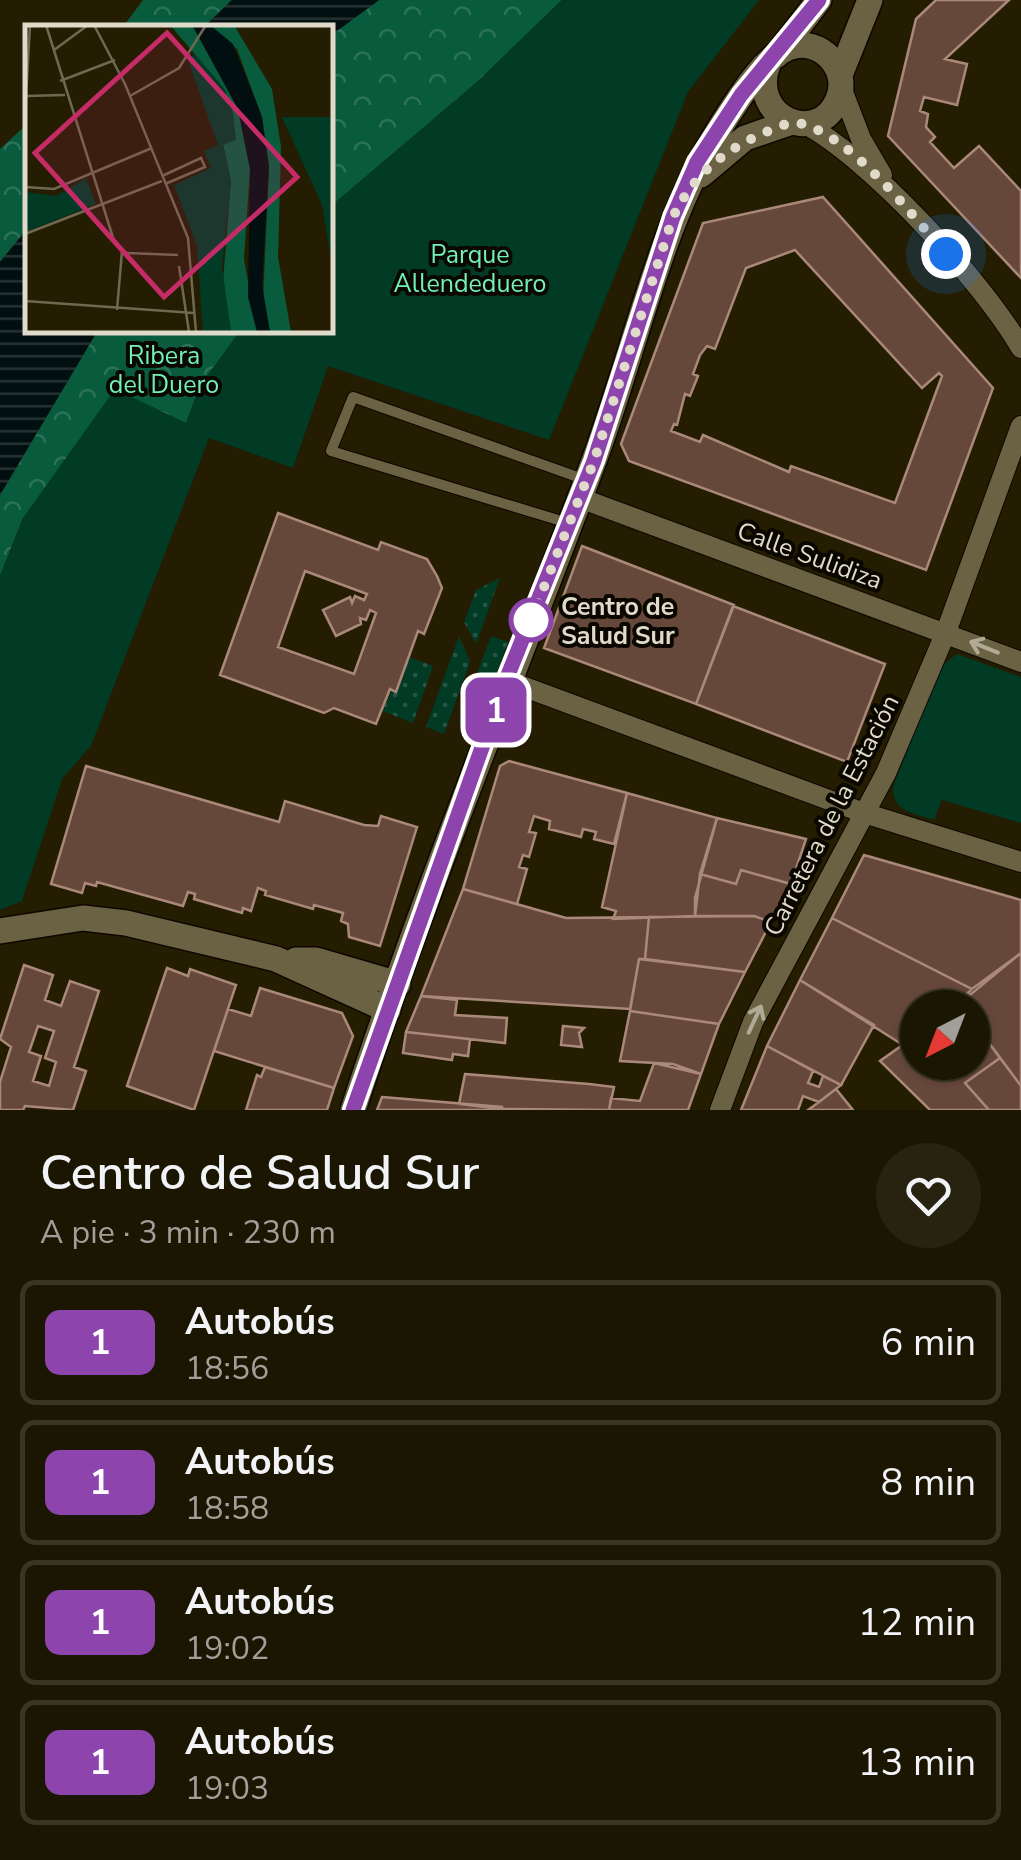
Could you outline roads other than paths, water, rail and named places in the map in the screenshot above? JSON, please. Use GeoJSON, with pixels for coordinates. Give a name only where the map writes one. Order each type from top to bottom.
{"type":"FeatureCollection","features":[{"type":"Feature","properties":{"kind":"street"},"geometry":{"type":"LineString","coordinates":[[353,1110],[506,680],[583,489],[673,217],[697,162],[741,95],[818,0]]}},
{"type":"Feature","properties":{"kind":"street"},"geometry":{"type":"LineString","coordinates":[[687,189],[731,147],[825,116],[836,104],[870,0]]}},
{"type":"Feature","properties":{"kind":"street"},"geometry":{"type":"LineString","coordinates":[[893,194],[862,139],[841,81],[825,52],[799,45],[773,59],[764,78],[767,100],[777,114],[848,152],[893,194],[994,310],[1021,348]]}},
{"type":"Feature","properties":{"kind":"street","name":"Carretera de la Estación"},"geometry":{"type":"LineString","coordinates":[[720,1110],[753,1022],[864,813],[946,632],[1021,426]]}},
{"type":"Feature","properties":{"kind":"street","name":"Calle Sulidiza"},"geometry":{"type":"LineString","coordinates":[[583,489],[1021,662]]}},
{"type":"Feature","properties":{"kind":"street"},"geometry":{"type":"LineString","coordinates":[[506,680],[864,813],[1021,862]]}},
{"type":"Feature","properties":{"kind":"street"},"geometry":{"type":"LineString","coordinates":[[0,931],[82,918],[109,920],[276,959],[388,1010]]}},
{"type":"Feature","properties":{"kind":"street"},"geometry":{"type":"LineString","coordinates":[[276,959],[316,960],[398,984]]}},
{"type":"Feature","properties":{"kind":"lane"},"geometry":{"type":"LineString","coordinates":[[570,523],[332,451],[353,397],[583,489]]}},
{"type":"Feature","properties":{"kind":"place","name":"Centro de Salud Sur"},"geometry":{"type":"Point","coordinates":[531,620]}},
{"type":"Feature","properties":{"kind":"park label","name":"Parque Allendeduero"},"geometry":{"type":"Point","coordinates":[470,268]}},
{"type":"Feature","properties":{"kind":"park label","name":"Ribera del Duero"},"geometry":{"type":"Point","coordinates":[164,370]}}]}
